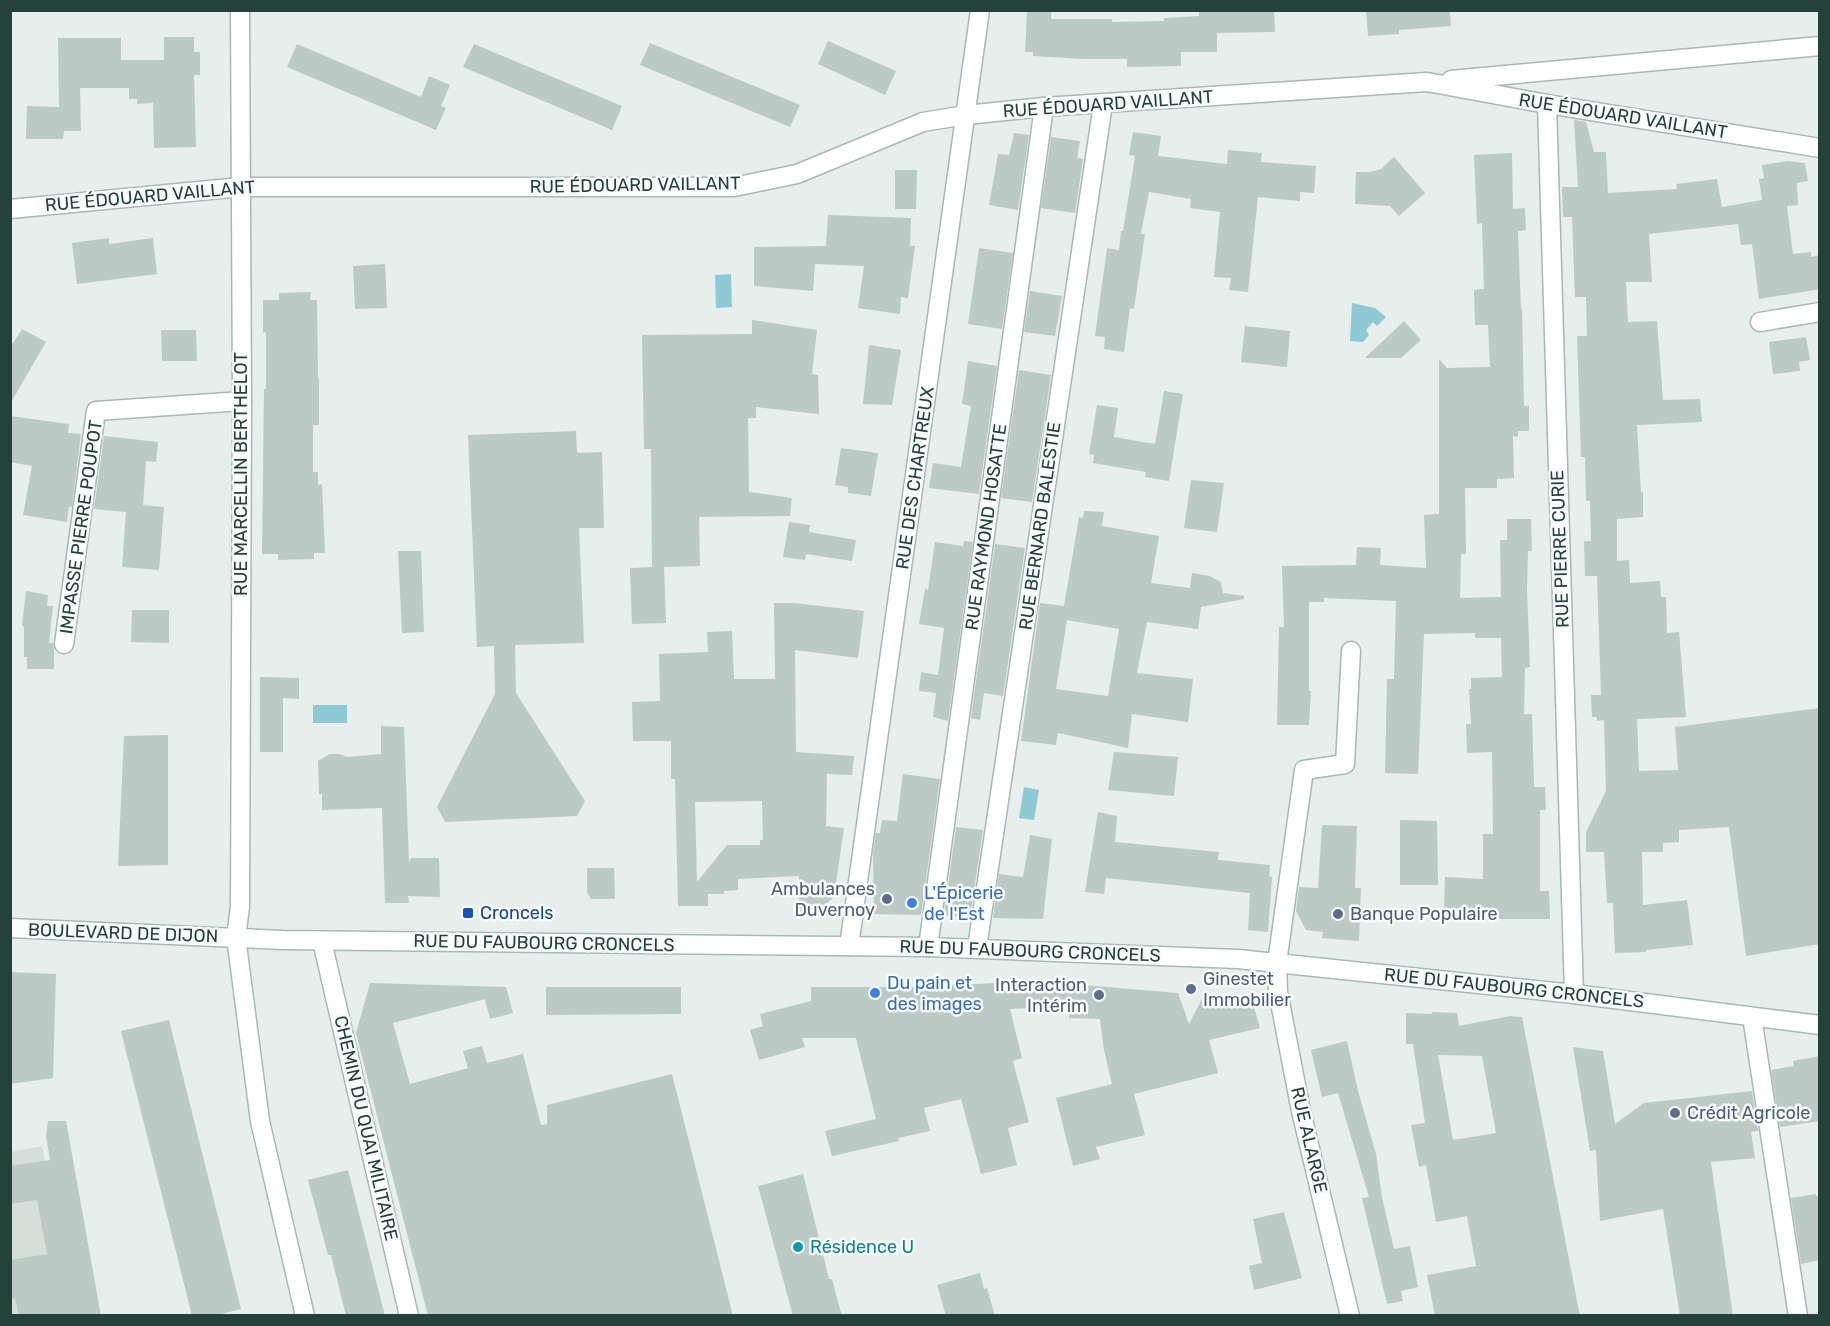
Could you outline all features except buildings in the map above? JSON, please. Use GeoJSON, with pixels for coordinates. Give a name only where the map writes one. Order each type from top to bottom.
{"type":"FeatureCollection","features":[{"type":"Feature","properties":{"kind":"street","name":"RUE MARCELLIN BERTHELOT"},"geometry":{"type":"LineString","coordinates":[[240,10],[242,401],[240,907],[236,937],[260,1121],[305,1316]]}},
{"type":"Feature","properties":{"kind":"street","name":"RUE DES CHARTREUX"},"geometry":{"type":"LineString","coordinates":[[849,946],[980,10]]}},
{"type":"Feature","properties":{"kind":"street","name":"RUE ÉDOUARD VAILLANT"},"geometry":{"type":"LineString","coordinates":[[10,208],[241,187],[734,188],[797,174],[923,122],[966,115],[1044,107],[1427,82],[1820,46]]}},
{"type":"Feature","properties":{"kind":"street","name":"RUE ÉDOUARD VAILLANT"},"geometry":{"type":"LineString","coordinates":[[1427,82],[1547,104],[1820,148]]}},
{"type":"Feature","properties":{"kind":"street","name":"RUE BERNARD BALESTIE"},"geometry":{"type":"LineString","coordinates":[[977,948],[1103,104]]}},
{"type":"Feature","properties":{"kind":"street","name":"RUE PIERRE CURIE"},"geometry":{"type":"LineString","coordinates":[[1547,104],[1574,994]]}},
{"type":"Feature","properties":{"kind":"street","name":"RUE RAYMOND HOSATTE"},"geometry":{"type":"LineString","coordinates":[[928,947],[1044,107]]}},
{"type":"Feature","properties":{"kind":"street"},"geometry":{"type":"LineString","coordinates":[[1760,322],[1820,312]]}},
{"type":"Feature","properties":{"kind":"street","name":"IMPASSE PIERRE POUPOT"},"geometry":{"type":"LineString","coordinates":[[64,644],[96,411],[242,401]]}},
{"type":"Feature","properties":{"kind":"street","name":"RUE ALARGE"},"geometry":{"type":"LineString","coordinates":[[1350,1316],[1301,1111],[1278,993],[1277,963],[1304,770],[1345,764],[1352,651]]}},
{"type":"Feature","properties":{"kind":"street","name":"BOULEVARD DE DIJON"},"geometry":{"type":"LineString","coordinates":[[10,928],[236,937]]}},
{"type":"Feature","properties":{"kind":"street","name":"RUE DU FAUBOURG CRONCELS"},"geometry":{"type":"LineString","coordinates":[[236,937],[977,948],[1238,959],[1574,994],[1820,1025]]}},
{"type":"Feature","properties":{"kind":"street","name":"CHEMIN DU QUAI MILITAIRE"},"geometry":{"type":"LineString","coordinates":[[322,940],[409,1316]]}},
{"type":"Feature","properties":{"kind":"street"},"geometry":{"type":"LineString","coordinates":[[1752,1017],[1798,1316]]}},
{"type":"Feature","properties":{"kind":"shaded area"},"geometry":{"type":"Polygon","coordinates":[[[42,1146],[74,1315],[11,1316],[11,1152],[42,1146]]]}},
{"type":"Feature","properties":{"kind":"water"},"geometry":{"type":"Polygon","coordinates":[[[731,274],[732,307],[716,308],[715,275],[731,274]]]}},
{"type":"Feature","properties":{"kind":"water"},"geometry":{"type":"Polygon","coordinates":[[[1352,303],[1375,308],[1386,317],[1377,326],[1373,322],[1366,330],[1369,335],[1363,342],[1350,341],[1352,303]]]}},
{"type":"Feature","properties":{"kind":"water"},"geometry":{"type":"Polygon","coordinates":[[[313,705],[347,705],[347,723],[313,723],[313,705]]]}},
{"type":"Feature","properties":{"kind":"water"},"geometry":{"type":"Polygon","coordinates":[[[1024,787],[1039,790],[1034,820],[1019,818],[1024,787]]]}},
{"type":"Feature","properties":{"kind":"place","name":"Ambulances Duvernoy"},"geometry":{"type":"Point","coordinates":[887,899]}},
{"type":"Feature","properties":{"kind":"place","name":"L'Épicerie de l'Est"},"geometry":{"type":"Point","coordinates":[912,903]}},
{"type":"Feature","properties":{"kind":"place","name":"Croncels"},"geometry":{"type":"Point","coordinates":[468,913]}},
{"type":"Feature","properties":{"kind":"place","name":"Banque Populaire"},"geometry":{"type":"Point","coordinates":[1338,914]}},
{"type":"Feature","properties":{"kind":"place","name":"Ginestet Immobilier"},"geometry":{"type":"Point","coordinates":[1191,989]}},
{"type":"Feature","properties":{"kind":"place","name":"Du pain et des images"},"geometry":{"type":"Point","coordinates":[875,993]}},
{"type":"Feature","properties":{"kind":"place","name":"Interaction Intérim"},"geometry":{"type":"Point","coordinates":[1099,995]}},
{"type":"Feature","properties":{"kind":"place","name":"Crédit Agricole"},"geometry":{"type":"Point","coordinates":[1675,1113]}},
{"type":"Feature","properties":{"kind":"place","name":"Résidence U"},"geometry":{"type":"Point","coordinates":[798,1247]}}]}
